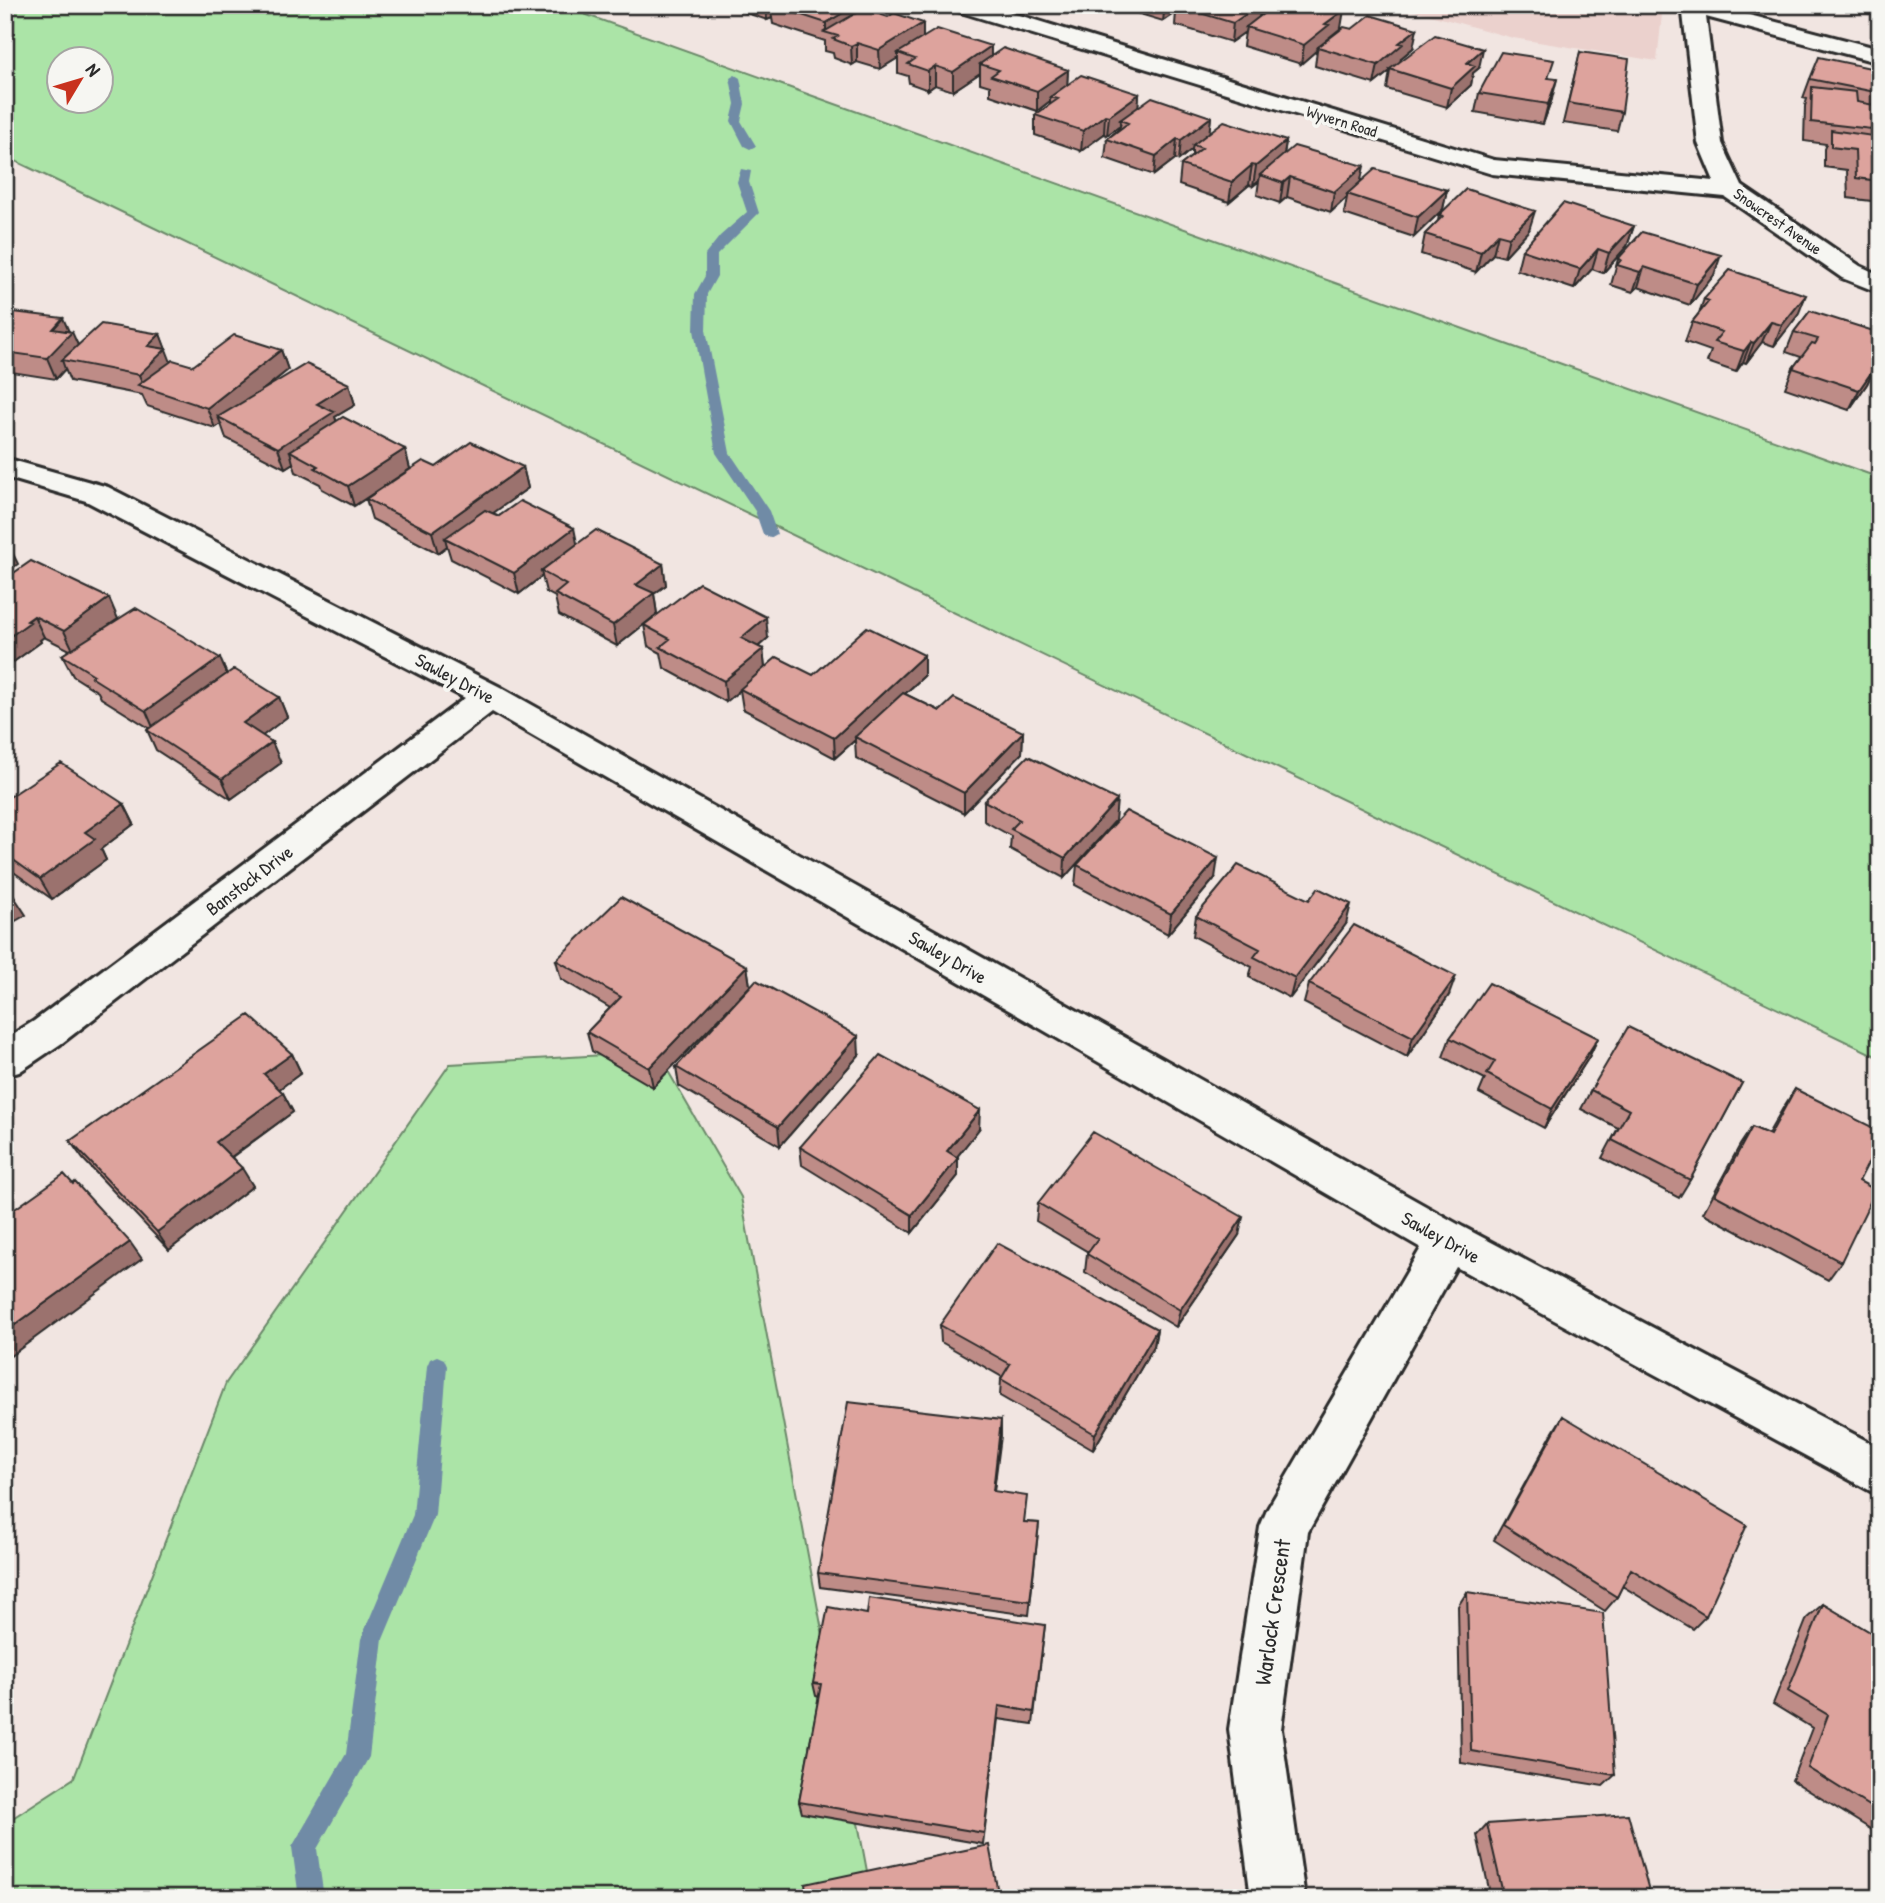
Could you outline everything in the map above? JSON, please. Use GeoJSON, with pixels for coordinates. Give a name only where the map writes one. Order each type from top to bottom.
{"type":"FeatureCollection","features":[{"type":"Feature","properties":{"kind":"street","name":"Wyvern Road"},"geometry":{"type":"LineString","coordinates":[[962,5],[1492,167],[1630,183],[1731,190]]}},
{"type":"Feature","properties":{"kind":"street","name":"Snowcrest Avenue"},"geometry":{"type":"LineString","coordinates":[[1693,6],[1710,143],[1731,190],[1851,272],[1880,285]]}},
{"type":"Feature","properties":{"kind":"street"},"geometry":{"type":"LineString","coordinates":[[1693,6],[1880,56]]}},
{"type":"Feature","properties":{"kind":"street","name":"Sawley Drive"},"geometry":{"type":"LineString","coordinates":[[5,467],[97,494],[490,696],[1448,1241],[1880,1473]]}},
{"type":"Feature","properties":{"kind":"street","name":"Banstock Drive"},"geometry":{"type":"LineString","coordinates":[[5,1060],[48,1032],[490,696]]}},
{"type":"Feature","properties":{"kind":"street","name":"Warlock Crescent"},"geometry":{"type":"LineString","coordinates":[[1278,1898],[1255,1729],[1284,1527],[1448,1241]]}},
{"type":"Feature","properties":{"kind":"shaded area"},"geometry":{"type":"Polygon","coordinates":[[[1394,5],[1663,5],[1657,61],[1513,38],[1394,5]]]}},
{"type":"Feature","properties":{"kind":"green space"},"geometry":{"type":"Polygon","coordinates":[[[5,5],[559,5],[1880,478],[1880,1058],[5,156],[5,5]]]}},
{"type":"Feature","properties":{"kind":"green space"},"geometry":{"type":"Polygon","coordinates":[[[657,1052],[741,1197],[872,1898],[5,1898],[5,1823],[74,1778],[226,1383],[450,1064],[657,1052]]]}},
{"type":"Feature","properties":{"kind":"building"},"geometry":{"type":"Polygon","coordinates":[[[771,5],[856,5],[826,23],[771,5]]]}},
{"type":"Feature","properties":{"kind":"building"},"geometry":{"type":"Polygon","coordinates":[[[1178,5],[1259,5],[1233,23],[1178,5]]]}},
{"type":"Feature","properties":{"kind":"building"},"geometry":{"type":"Polygon","coordinates":[[[1287,5],[1329,5],[1344,10],[1304,45],[1246,27],[1272,7],[1280,10],[1287,5]]]}},
{"type":"Feature","properties":{"kind":"building"},"geometry":{"type":"Polygon","coordinates":[[[863,9],[888,17],[894,13],[923,23],[879,50],[857,43],[851,46],[833,39],[838,36],[824,32],[863,9]]]}},
{"type":"Feature","properties":{"kind":"building"},"geometry":{"type":"Polygon","coordinates":[[[1370,15],[1417,29],[1378,65],[1318,47],[1344,27],[1352,29],[1370,15]]]}},
{"type":"Feature","properties":{"kind":"building"},"geometry":{"type":"Polygon","coordinates":[[[937,29],[991,46],[953,72],[935,66],[928,71],[908,64],[915,59],[898,53],[937,29]]]}},
{"type":"Feature","properties":{"kind":"building"},"geometry":{"type":"Polygon","coordinates":[[[1435,35],[1483,49],[1467,63],[1475,66],[1451,88],[1390,69],[1435,35]]]}},
{"type":"Feature","properties":{"kind":"building"},"geometry":{"type":"Polygon","coordinates":[[[1003,48],[1068,70],[1037,91],[991,76],[999,70],[980,64],[1003,48]]]}},
{"type":"Feature","properties":{"kind":"building"},"geometry":{"type":"Polygon","coordinates":[[[1501,52],[1554,60],[1548,78],[1557,79],[1548,104],[1479,93],[1501,52]]]}},
{"type":"Feature","properties":{"kind":"building"},"geometry":{"type":"Polygon","coordinates":[[[1580,52],[1629,59],[1622,112],[1568,103],[1580,52]]]}},
{"type":"Feature","properties":{"kind":"building"},"geometry":{"type":"Polygon","coordinates":[[[1819,57],[1880,70],[1880,93],[1810,79],[1819,57]]]}},
{"type":"Feature","properties":{"kind":"building"},"geometry":{"type":"Polygon","coordinates":[[[1081,75],[1139,94],[1083,131],[1035,115],[1058,99],[1050,97],[1081,75]]]}},
{"type":"Feature","properties":{"kind":"building"},"geometry":{"type":"Polygon","coordinates":[[[1812,87],[1856,92],[1857,102],[1880,106],[1880,130],[1811,122],[1812,87]]]}},
{"type":"Feature","properties":{"kind":"building"},"geometry":{"type":"Polygon","coordinates":[[[1152,97],[1211,117],[1156,156],[1107,139],[1128,123],[1120,120],[1152,97]]]}},
{"type":"Feature","properties":{"kind":"building"},"geometry":{"type":"Polygon","coordinates":[[[1224,121],[1286,141],[1232,182],[1181,165],[1202,148],[1193,145],[1224,121]]]}},
{"type":"Feature","properties":{"kind":"building"},"geometry":{"type":"Polygon","coordinates":[[[1831,130],[1880,137],[1880,181],[1856,178],[1855,150],[1831,147],[1831,130]]]}},
{"type":"Feature","properties":{"kind":"building"},"geometry":{"type":"Polygon","coordinates":[[[1294,146],[1364,166],[1334,192],[1290,177],[1283,183],[1260,175],[1294,146]]]}},
{"type":"Feature","properties":{"kind":"building"},"geometry":{"type":"Polygon","coordinates":[[[1375,169],[1447,190],[1418,217],[1347,194],[1375,169]]]}},
{"type":"Feature","properties":{"kind":"building"},"geometry":{"type":"Polygon","coordinates":[[[1466,189],[1535,211],[1509,237],[1498,234],[1481,252],[1425,234],[1443,216],[1439,215],[1466,189]]]}},
{"type":"Feature","properties":{"kind":"building"},"geometry":{"type":"Polygon","coordinates":[[[1563,203],[1634,226],[1609,253],[1598,249],[1580,269],[1522,250],[1563,203]]]}},
{"type":"Feature","properties":{"kind":"building"},"geometry":{"type":"Polygon","coordinates":[[[1642,232],[1721,255],[1697,284],[1644,267],[1640,272],[1617,265],[1621,260],[1618,259],[1642,232]]]}},
{"type":"Feature","properties":{"kind":"building"},"geometry":{"type":"Polygon","coordinates":[[[1730,270],[1806,295],[1782,325],[1771,322],[1744,351],[1714,342],[1722,332],[1692,322],[1709,301],[1704,299],[1730,270]]]}},
{"type":"Feature","properties":{"kind":"building"},"geometry":{"type":"Polygon","coordinates":[[[5,311],[63,318],[53,329],[72,332],[47,358],[5,352],[5,311]]]}},
{"type":"Feature","properties":{"kind":"building"},"geometry":{"type":"Polygon","coordinates":[[[1810,311],[1880,333],[1880,352],[1872,362],[1877,364],[1859,390],[1793,368],[1818,339],[1794,332],[1810,311]]]}},
{"type":"Feature","properties":{"kind":"building"},"geometry":{"type":"Polygon","coordinates":[[[101,324],[160,334],[148,346],[166,349],[139,375],[62,360],[101,324]]]}},
{"type":"Feature","properties":{"kind":"building"},"geometry":{"type":"Polygon","coordinates":[[[234,335],[281,350],[207,408],[138,385],[173,360],[193,366],[234,335]]]}},
{"type":"Feature","properties":{"kind":"building"},"geometry":{"type":"Polygon","coordinates":[[[306,364],[349,384],[317,404],[334,412],[278,448],[218,417],[306,364]]]}},
{"type":"Feature","properties":{"kind":"building"},"geometry":{"type":"Polygon","coordinates":[[[343,417],[405,449],[348,486],[290,451],[343,417]]]}},
{"type":"Feature","properties":{"kind":"building"},"geometry":{"type":"Polygon","coordinates":[[[471,442],[523,467],[432,532],[366,499],[423,461],[436,467],[471,442]]]}},
{"type":"Feature","properties":{"kind":"building"},"geometry":{"type":"Polygon","coordinates":[[[520,501],[574,528],[514,573],[445,538],[485,510],[499,516],[520,501]]]}},
{"type":"Feature","properties":{"kind":"building"},"geometry":{"type":"Polygon","coordinates":[[[596,530],[663,564],[636,585],[654,593],[613,625],[555,594],[566,585],[541,571],[596,530]]]}},
{"type":"Feature","properties":{"kind":"building"},"geometry":{"type":"Polygon","coordinates":[[[31,561],[109,598],[64,631],[34,616],[5,640],[5,579],[31,561]]]}},
{"type":"Feature","properties":{"kind":"building"},"geometry":{"type":"Polygon","coordinates":[[[699,583],[766,617],[741,638],[763,649],[724,681],[660,647],[670,639],[644,625],[699,583]]]}},
{"type":"Feature","properties":{"kind":"building"},"geometry":{"type":"Polygon","coordinates":[[[136,608],[220,658],[146,711],[91,677],[94,675],[62,655],[136,608]]]}},
{"type":"Feature","properties":{"kind":"building"},"geometry":{"type":"Polygon","coordinates":[[[867,627],[924,655],[834,738],[740,689],[777,657],[813,675],[867,627]]]}},
{"type":"Feature","properties":{"kind":"building"},"geometry":{"type":"Polygon","coordinates":[[[234,669],[279,697],[243,723],[272,742],[222,779],[147,730],[234,669]]]}},
{"type":"Feature","properties":{"kind":"building"},"geometry":{"type":"Polygon","coordinates":[[[903,693],[940,711],[954,698],[1023,732],[964,793],[855,737],[903,693]]]}},
{"type":"Feature","properties":{"kind":"building"},"geometry":{"type":"Polygon","coordinates":[[[1028,756],[1117,800],[1065,858],[1011,829],[1020,820],[984,801],[1028,756]]]}},
{"type":"Feature","properties":{"kind":"building"},"geometry":{"type":"Polygon","coordinates":[[[61,763],[124,804],[85,832],[95,839],[40,879],[5,854],[5,800],[61,763]]]}},
{"type":"Feature","properties":{"kind":"building"},"geometry":{"type":"Polygon","coordinates":[[[1126,811],[1218,858],[1171,914],[1077,865],[1126,811]]]}},
{"type":"Feature","properties":{"kind":"building"},"geometry":{"type":"Polygon","coordinates":[[[1238,865],[1309,900],[1318,888],[1351,904],[1295,978],[1254,957],[1260,949],[1196,916],[1238,865]]]}},
{"type":"Feature","properties":{"kind":"building"},"geometry":{"type":"Polygon","coordinates":[[[5,886],[13,895],[5,900],[5,886]]]}},
{"type":"Feature","properties":{"kind":"building"},"geometry":{"type":"Polygon","coordinates":[[[621,897],[747,966],[649,1068],[587,1032],[621,997],[556,960],[621,897]]]}},
{"type":"Feature","properties":{"kind":"building"},"geometry":{"type":"Polygon","coordinates":[[[1354,925],[1456,976],[1413,1037],[1309,984],[1354,925]]]}},
{"type":"Feature","properties":{"kind":"building"},"geometry":{"type":"Polygon","coordinates":[[[756,980],[858,1036],[778,1127],[676,1067],[756,980]]]}},
{"type":"Feature","properties":{"kind":"building"},"geometry":{"type":"Polygon","coordinates":[[[1489,983],[1598,1038],[1552,1109],[1487,1074],[1495,1061],[1450,1038],[1489,983]]]}},
{"type":"Feature","properties":{"kind":"building"},"geometry":{"type":"Polygon","coordinates":[[[249,1015],[292,1054],[264,1074],[283,1093],[216,1142],[242,1168],[157,1232],[70,1141],[249,1015]]]}},
{"type":"Feature","properties":{"kind":"building"},"geometry":{"type":"Polygon","coordinates":[[[1628,1027],[1742,1083],[1690,1180],[1612,1140],[1629,1110],[1591,1090],[1628,1027]]]}},
{"type":"Feature","properties":{"kind":"building"},"geometry":{"type":"Polygon","coordinates":[[[880,1055],[980,1110],[947,1151],[958,1158],[912,1215],[800,1147],[880,1055]]]}},
{"type":"Feature","properties":{"kind":"building"},"geometry":{"type":"Polygon","coordinates":[[[1795,1089],[1880,1131],[1880,1140],[1859,1181],[1876,1190],[1841,1262],[1715,1195],[1752,1127],[1770,1135],[1795,1089]]]}},
{"type":"Feature","properties":{"kind":"building"},"geometry":{"type":"Polygon","coordinates":[[[1093,1132],[1243,1217],[1180,1310],[1087,1254],[1098,1239],[1038,1203],[1093,1132]]]}},
{"type":"Feature","properties":{"kind":"building"},"geometry":{"type":"Polygon","coordinates":[[[64,1174],[73,1184],[75,1182],[130,1242],[5,1332],[5,1216],[64,1174]]]}},
{"type":"Feature","properties":{"kind":"building"},"geometry":{"type":"Polygon","coordinates":[[[997,1243],[1157,1329],[1095,1434],[1001,1379],[1010,1364],[940,1325],[997,1243]]]}},
{"type":"Feature","properties":{"kind":"building"},"geometry":{"type":"Polygon","coordinates":[[[848,1402],[1001,1420],[993,1491],[1027,1496],[1024,1522],[1039,1523],[1030,1601],[818,1573],[848,1402]]]}},
{"type":"Feature","properties":{"kind":"building"},"geometry":{"type":"Polygon","coordinates":[[[1563,1416],[1747,1525],[1706,1616],[1631,1569],[1617,1597],[1503,1525],[1563,1416]]]}},
{"type":"Feature","properties":{"kind":"building"},"geometry":{"type":"Polygon","coordinates":[[[1467,1592],[1603,1613],[1615,1775],[1471,1751],[1467,1592]]]}},
{"type":"Feature","properties":{"kind":"building"},"geometry":{"type":"Polygon","coordinates":[[[869,1598],[1045,1625],[1034,1712],[999,1706],[984,1833],[799,1802],[821,1684],[813,1683],[828,1607],[867,1614],[869,1598]]]}},
{"type":"Feature","properties":{"kind":"building"},"geometry":{"type":"Polygon","coordinates":[[[1823,1604],[1880,1638],[1880,1813],[1808,1768],[1828,1715],[1788,1691],[1823,1604]]]}},
{"type":"Feature","properties":{"kind":"building"},"geometry":{"type":"Polygon","coordinates":[[[1628,1814],[1651,1898],[1504,1898],[1487,1824],[1628,1814]]]}},
{"type":"Feature","properties":{"kind":"building"},"geometry":{"type":"Polygon","coordinates":[[[989,1845],[999,1898],[807,1898],[805,1884],[989,1845]]]}},
{"type":"Feature","properties":{"kind":"waterway"},"geometry":{"type":"LineString","coordinates":[[735,78],[740,104],[736,121],[750,146]]}},
{"type":"Feature","properties":{"kind":"waterway"},"geometry":{"type":"LineString","coordinates":[[745,171],[743,182],[753,213],[724,239],[711,255],[711,276],[701,294],[700,330],[723,453],[762,511],[770,534]]}},
{"type":"Feature","properties":{"kind":"waterway"},"geometry":{"type":"LineString","coordinates":[[312,1898],[304,1847],[357,1757],[372,1639],[424,1515],[437,1366]]}}]}
